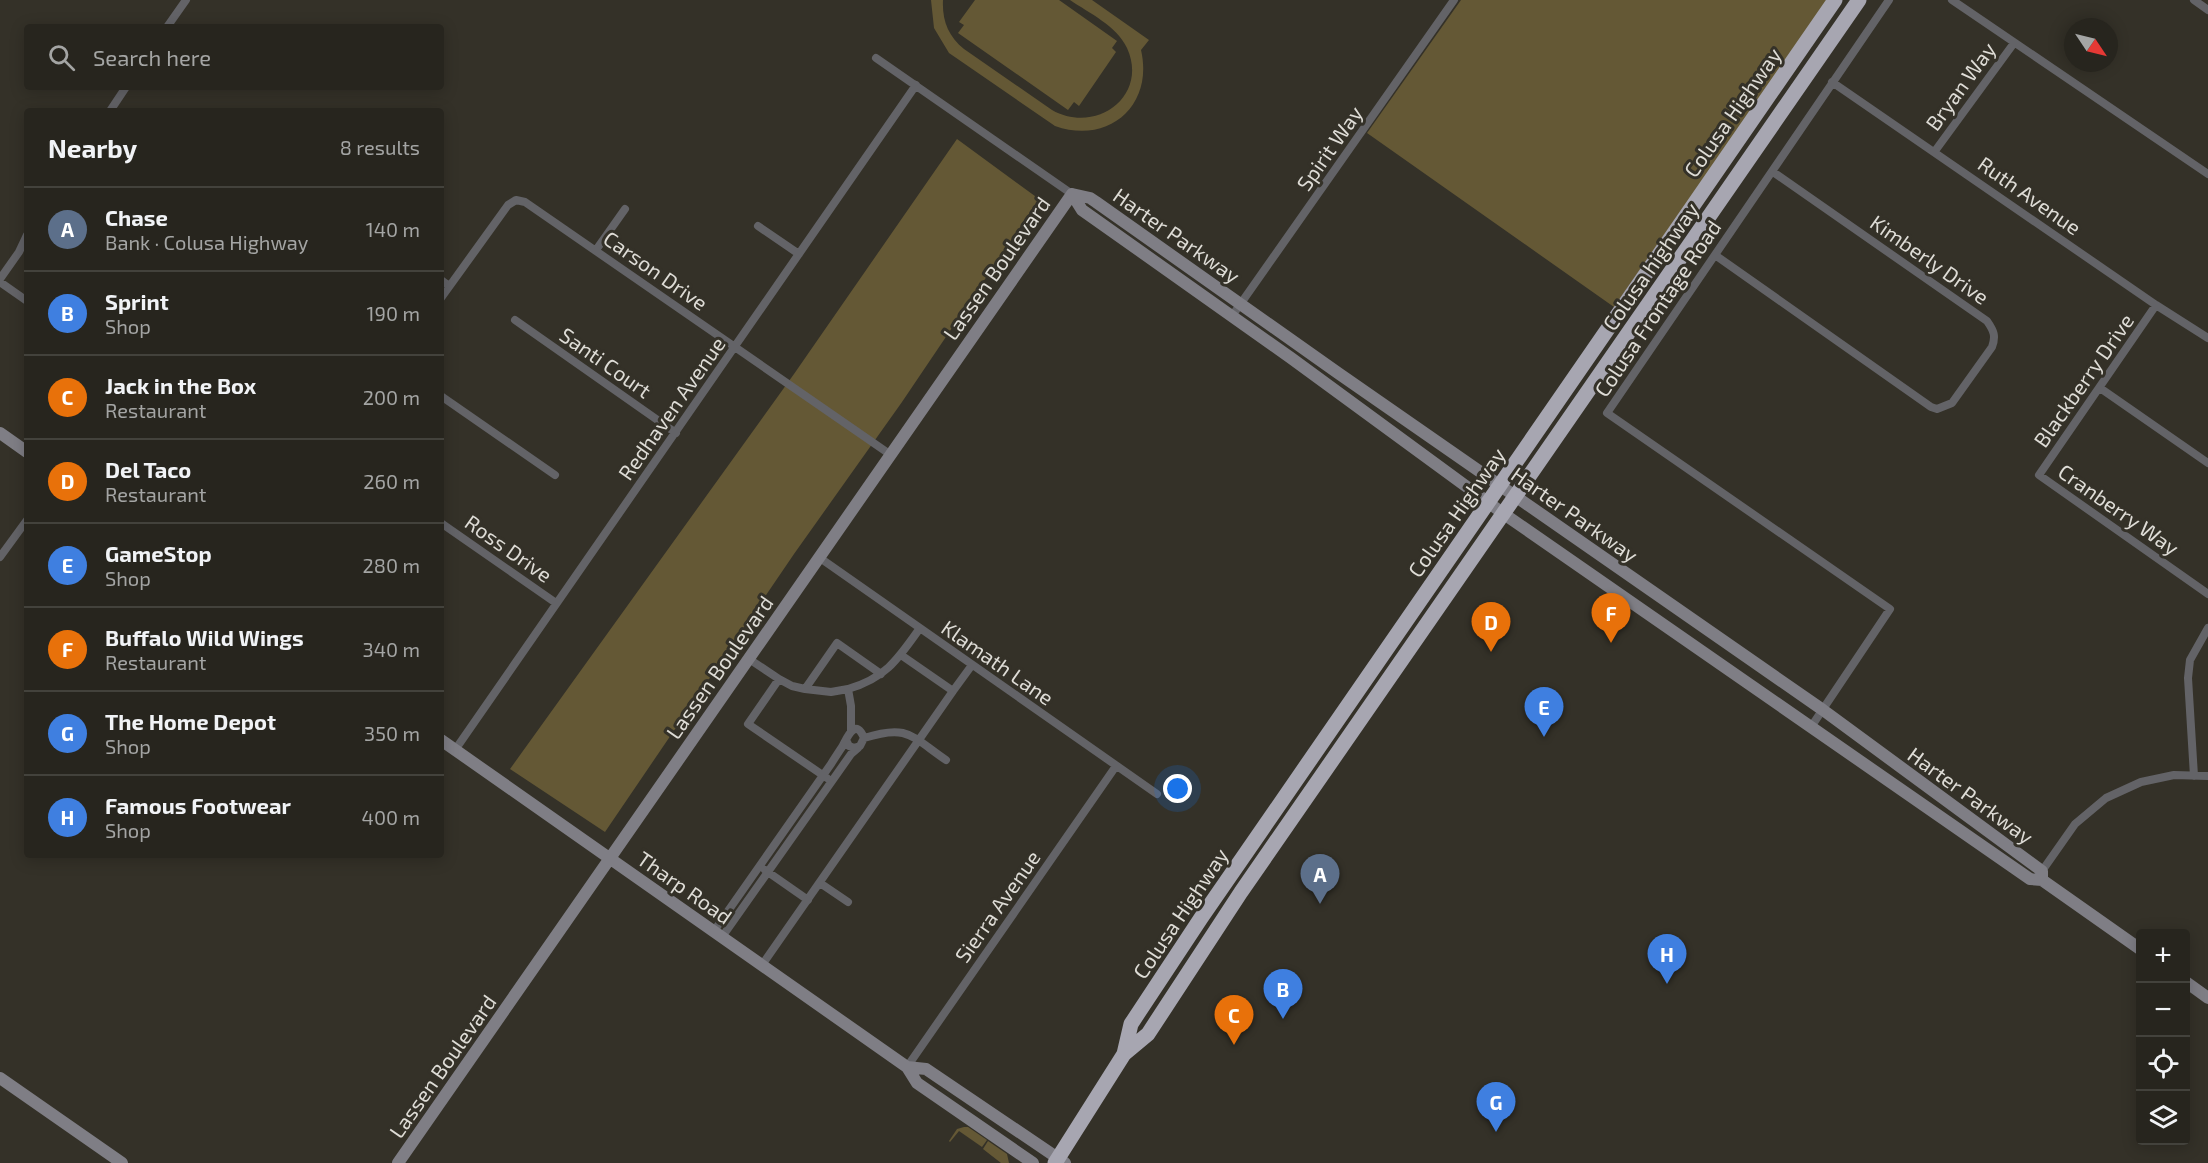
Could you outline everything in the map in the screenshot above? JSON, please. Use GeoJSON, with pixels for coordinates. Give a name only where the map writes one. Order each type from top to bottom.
{"type":"FeatureCollection","features":[{"type":"Feature","properties":{"kind":"highway","name":"Colusa Highway"},"geometry":{"type":"LineString","coordinates":[[1059,1161],[1124,1054],[1131,1024],[1201,918],[1835,0]]}},
{"type":"Feature","properties":{"kind":"highway","name":"Colusa highway"},"geometry":{"type":"LineString","coordinates":[[1516,497],[1859,0]]}},
{"type":"Feature","properties":{"kind":"highway","name":"Colusa Highway"},"geometry":{"type":"LineString","coordinates":[[1124,1054],[1148,1034],[1241,892],[1516,497]]}},
{"type":"Feature","properties":{"kind":"street"},"geometry":{"type":"LineString","coordinates":[[169,24],[186,0]]}},
{"type":"Feature","properties":{"kind":"street","name":"Spirit Way"},"geometry":{"type":"LineString","coordinates":[[1232,316],[1454,0]]}},
{"type":"Feature","properties":{"kind":"street","name":"Colusa Frontage Road"},"geometry":{"type":"LineString","coordinates":[[1811,727],[1890,609],[1607,413],[1889,0]]}},
{"type":"Feature","properties":{"kind":"street"},"geometry":{"type":"LineString","coordinates":[[1952,0],[2208,174]]}},
{"type":"Feature","properties":{"kind":"street"},"geometry":{"type":"LineString","coordinates":[[2194,0],[2208,10]]}},
{"type":"Feature","properties":{"kind":"street","name":"Bryan Way"},"geometry":{"type":"LineString","coordinates":[[1935,151],[2014,43]]}},
{"type":"Feature","properties":{"kind":"street","name":"Harter Parkway"},"geometry":{"type":"LineString","coordinates":[[876,58],[1072,194],[1090,198],[1096,202],[1823,710],[2136,946]]}},
{"type":"Feature","properties":{"kind":"street","name":"Ruth Avenue"},"geometry":{"type":"LineString","coordinates":[[1832,82],[2156,305],[2208,338]]}},
{"type":"Feature","properties":{"kind":"street","name":"Redhaven Avenue"},"geometry":{"type":"LineString","coordinates":[[455,750],[916,85]]}},
{"type":"Feature","properties":{"kind":"street"},"geometry":{"type":"LineString","coordinates":[[112,108],[124,90]]}},
{"type":"Feature","properties":{"kind":"street","name":"Kimberly Drive"},"geometry":{"type":"LineString","coordinates":[[1715,255],[1931,407],[1938,409],[1952,404],[1985,357],[1995,338],[1987,321],[1773,172]]}},
{"type":"Feature","properties":{"kind":"street","name":"Harter Parkway"},"geometry":{"type":"LineString","coordinates":[[1072,194],[1082,210],[1232,316],[1488,503],[2030,879],[2042,876]]}},
{"type":"Feature","properties":{"kind":"street","name":"Lassen Boulevard"},"geometry":{"type":"LineString","coordinates":[[398,1163],[1072,194]]}},
{"type":"Feature","properties":{"kind":"street","name":"Carson Drive"},"geometry":{"type":"LineString","coordinates":[[449,286],[508,205],[516,200],[534,207],[891,455]]}},
{"type":"Feature","properties":{"kind":"street"},"geometry":{"type":"LineString","coordinates":[[596,250],[625,209]]}},
{"type":"Feature","properties":{"kind":"street"},"geometry":{"type":"LineString","coordinates":[[758,226],[800,254]]}},
{"type":"Feature","properties":{"kind":"street"},"geometry":{"type":"LineString","coordinates":[[24,241],[0,281],[24,299]]}},
{"type":"Feature","properties":{"kind":"street"},"geometry":{"type":"LineString","coordinates":[[444,282],[449,286],[444,294]]}},
{"type":"Feature","properties":{"kind":"street","name":"Blackberry Drive"},"geometry":{"type":"LineString","coordinates":[[2038,475],[2156,305]]}},
{"type":"Feature","properties":{"kind":"street","name":"Santi Court"},"geometry":{"type":"LineString","coordinates":[[515,320],[676,433]]}},
{"type":"Feature","properties":{"kind":"street"},"geometry":{"type":"LineString","coordinates":[[2100,388],[2208,463]]}},
{"type":"Feature","properties":{"kind":"street"},"geometry":{"type":"LineString","coordinates":[[444,398],[555,475]]}},
{"type":"Feature","properties":{"kind":"street"},"geometry":{"type":"LineString","coordinates":[[0,433],[24,450]]}},
{"type":"Feature","properties":{"kind":"street","name":"Cranberry Way"},"geometry":{"type":"LineString","coordinates":[[2038,475],[2208,594]]}},
{"type":"Feature","properties":{"kind":"street"},"geometry":{"type":"LineString","coordinates":[[0,557],[24,524]]}},
{"type":"Feature","properties":{"kind":"street","name":"Ross Drive"},"geometry":{"type":"LineString","coordinates":[[444,525],[556,603]]}},
{"type":"Feature","properties":{"kind":"street","name":"Klamath Lane"},"geometry":{"type":"LineString","coordinates":[[819,558],[1157,794]]}},
{"type":"Feature","properties":{"kind":"street"},"geometry":{"type":"LineString","coordinates":[[749,659],[792,686],[831,692],[848,689],[866,684],[881,674],[901,655],[920,628]]}},
{"type":"Feature","properties":{"kind":"street"},"geometry":{"type":"LineString","coordinates":[[2194,776],[2188,678],[2190,660],[2208,628]]}},
{"type":"Feature","properties":{"kind":"street"},"geometry":{"type":"LineString","coordinates":[[806,689],[837,644],[881,674]]}},
{"type":"Feature","properties":{"kind":"street"},"geometry":{"type":"LineString","coordinates":[[901,655],[953,691]]}},
{"type":"Feature","properties":{"kind":"street"},"geometry":{"type":"LineString","coordinates":[[762,965],[972,665]]}},
{"type":"Feature","properties":{"kind":"street"},"geometry":{"type":"LineString","coordinates":[[779,679],[748,724],[832,781]]}},
{"type":"Feature","properties":{"kind":"street"},"geometry":{"type":"LineString","coordinates":[[848,689],[851,731]]}},
{"type":"Feature","properties":{"kind":"street"},"geometry":{"type":"LineString","coordinates":[[864,738],[897,730],[906,732],[946,760]]}},
{"type":"Feature","properties":{"kind":"street"},"geometry":{"type":"LineString","coordinates":[[851,731],[860,731],[864,738],[862,744],[832,781],[768,872],[718,934],[759,867],[846,741],[847,734],[851,731]]}},
{"type":"Feature","properties":{"kind":"street"},"geometry":{"type":"LineString","coordinates":[[846,741],[849,746],[858,748]]}},
{"type":"Feature","properties":{"kind":"street","name":"Tharp Road"},"geometry":{"type":"LineString","coordinates":[[444,742],[907,1067],[917,1083],[1033,1163]]}},
{"type":"Feature","properties":{"kind":"street","name":"Sierra Avenue"},"geometry":{"type":"LineString","coordinates":[[907,1067],[1116,766]]}},
{"type":"Feature","properties":{"kind":"street"},"geometry":{"type":"LineString","coordinates":[[2042,876],[2075,824],[2106,798],[2141,782],[2174,776],[2208,776]]}},
{"type":"Feature","properties":{"kind":"street"},"geometry":{"type":"LineString","coordinates":[[759,867],[808,900]]}},
{"type":"Feature","properties":{"kind":"street"},"geometry":{"type":"LineString","coordinates":[[820,883],[848,902]]}},
{"type":"Feature","properties":{"kind":"street"},"geometry":{"type":"LineString","coordinates":[[2187,983],[2208,998]]}},
{"type":"Feature","properties":{"kind":"street","name":"Tharp Road"},"geometry":{"type":"LineString","coordinates":[[907,1067],[926,1069],[1059,1161]]}},
{"type":"Feature","properties":{"kind":"street"},"geometry":{"type":"LineString","coordinates":[[0,1078],[122,1163]]}},
{"type":"Feature","properties":{"kind":"shaded area"},"geometry":{"type":"Polygon","coordinates":[[[931,0],[943,0],[947,27],[964,49],[1052,110],[1069,116],[1085,118],[1101,114],[1125,95],[1131,81],[1132,65],[1127,48],[1117,33],[1070,0],[1092,0],[1149,40],[1141,50],[1143,70],[1140,88],[1133,104],[1123,116],[1109,125],[1093,130],[1074,130],[1055,126],[949,53],[934,28],[931,0]]]}},
{"type":"Feature","properties":{"kind":"shaded area"},"geometry":{"type":"Polygon","coordinates":[[[975,0],[1059,0],[1117,41],[1112,48],[1116,52],[1079,106],[1074,102],[1068,110],[958,33],[964,25],[959,22],[975,0]]]}},
{"type":"Feature","properties":{"kind":"shaded area"},"geometry":{"type":"Polygon","coordinates":[[[1461,0],[1828,0],[1614,307],[1367,133],[1461,0]]]}},
{"type":"Feature","properties":{"kind":"shaded area"},"geometry":{"type":"Polygon","coordinates":[[[957,139],[1039,199],[605,832],[510,769],[794,374],[957,139]]]}},
{"type":"Feature","properties":{"kind":"shaded area"},"geometry":{"type":"Polygon","coordinates":[[[968,1127],[987,1140],[982,1147],[959,1131],[949,1141],[957,1129],[968,1127]]]}},
{"type":"Feature","properties":{"kind":"shaded area"},"geometry":{"type":"Polygon","coordinates":[[[988,1141],[1007,1154],[1009,1163],[1001,1163],[983,1149],[988,1141]]]}},
{"type":"Feature","properties":{"kind":"place","name":"Buffalo Wild Wings"},"geometry":{"type":"Point","coordinates":[1611,643]}},
{"type":"Feature","properties":{"kind":"place","name":"Del Taco"},"geometry":{"type":"Point","coordinates":[1491,652]}},
{"type":"Feature","properties":{"kind":"place","name":"GameStop"},"geometry":{"type":"Point","coordinates":[1544,737]}},
{"type":"Feature","properties":{"kind":"place","name":"Chase"},"geometry":{"type":"Point","coordinates":[1320,904]}},
{"type":"Feature","properties":{"kind":"place","name":"Famous Footwear"},"geometry":{"type":"Point","coordinates":[1667,984]}},
{"type":"Feature","properties":{"kind":"place","name":"Sprint"},"geometry":{"type":"Point","coordinates":[1283,1019]}},
{"type":"Feature","properties":{"kind":"place","name":"Jack in the Box"},"geometry":{"type":"Point","coordinates":[1234,1045]}},
{"type":"Feature","properties":{"kind":"place","name":"The Home Depot"},"geometry":{"type":"Point","coordinates":[1496,1132]}}]}
